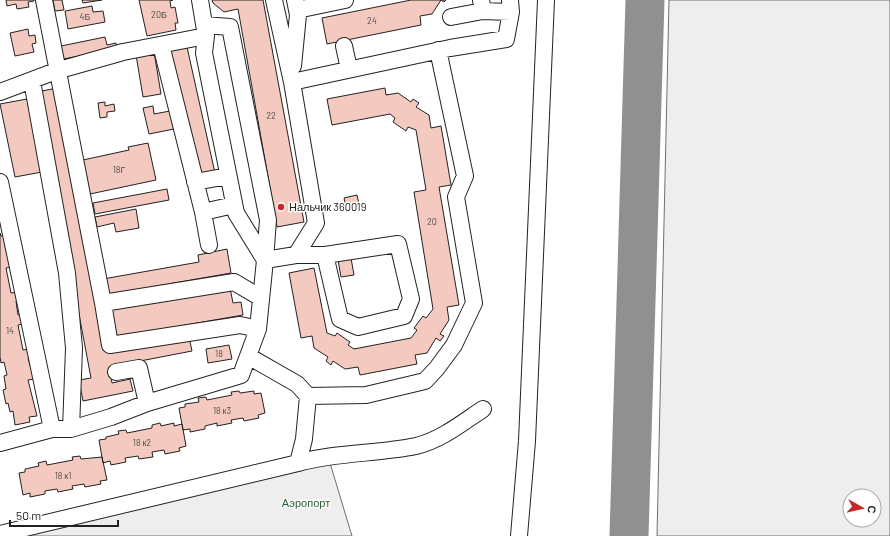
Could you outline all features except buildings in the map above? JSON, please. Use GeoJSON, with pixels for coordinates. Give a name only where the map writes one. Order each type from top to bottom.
{"type":"FeatureCollection","features":[{"type":"Feature","properties":{"kind":"lane"},"geometry":{"type":"LineString","coordinates":[[44,0],[110,345],[240,325],[258,329]]}},
{"type":"Feature","properties":{"kind":"lane"},"geometry":{"type":"LineString","coordinates":[[200,0],[205,31],[204,53],[234,205],[236,213],[265,260]]}},
{"type":"Feature","properties":{"kind":"lane"},"geometry":{"type":"LineString","coordinates":[[274,0],[292,82],[316,223],[296,255]]}},
{"type":"Feature","properties":{"kind":"lane"},"geometry":{"type":"LineString","coordinates":[[292,82],[298,15],[296,5],[345,0]]}},
{"type":"Feature","properties":{"kind":"lane"},"geometry":{"type":"LineString","coordinates":[[519,536],[527,441],[546,0]]}},
{"type":"Feature","properties":{"kind":"lane"},"geometry":{"type":"LineString","coordinates":[[292,82],[438,50],[506,39],[510,6],[482,5],[451,17]]}},
{"type":"Feature","properties":{"kind":"lane"},"geometry":{"type":"LineString","coordinates":[[0,92],[58,70],[123,52],[161,45],[205,31],[230,27],[268,220],[258,329],[241,375],[147,403],[111,417],[71,429],[52,430],[0,443]]}},
{"type":"Feature","properties":{"kind":"lane"},"geometry":{"type":"LineString","coordinates":[[161,45],[209,245]]}},
{"type":"Feature","properties":{"kind":"lane"},"geometry":{"type":"LineString","coordinates":[[344,46],[349,69]]}},
{"type":"Feature","properties":{"kind":"lane"},"geometry":{"type":"LineString","coordinates":[[308,396],[366,395],[425,381],[437,368],[454,344],[474,303],[456,197],[465,176],[438,50]]}},
{"type":"Feature","properties":{"kind":"lane"},"geometry":{"type":"LineString","coordinates":[[32,81],[67,273],[74,348],[71,429]]}},
{"type":"Feature","properties":{"kind":"lane"},"geometry":{"type":"LineString","coordinates":[[195,182],[228,176]]}},
{"type":"Feature","properties":{"kind":"lane"},"geometry":{"type":"LineString","coordinates":[[0,182],[52,430]]}},
{"type":"Feature","properties":{"kind":"lane"},"geometry":{"type":"LineString","coordinates":[[202,212],[234,205]]}},
{"type":"Feature","properties":{"kind":"lane"},"geometry":{"type":"LineString","coordinates":[[265,260],[296,255],[325,255],[398,244],[411,300],[404,316],[358,326],[340,319],[325,255]]}},
{"type":"Feature","properties":{"kind":"lane"},"geometry":{"type":"LineString","coordinates":[[103,303],[234,282],[261,298]]}},
{"type":"Feature","properties":{"kind":"lane"},"geometry":{"type":"LineString","coordinates":[[248,356],[297,384],[308,396],[304,439],[298,463]]}},
{"type":"Feature","properties":{"kind":"lane"},"geometry":{"type":"LineString","coordinates":[[116,372],[139,368],[147,403]]}},
{"type":"Feature","properties":{"kind":"lane"},"geometry":{"type":"LineString","coordinates":[[0,534],[316,458],[417,446],[445,435],[483,409]]}},
{"type":"Feature","properties":{"kind":"green space"},"geometry":{"type":"Polygon","coordinates":[[[669,0],[890,0],[890,536],[657,536],[669,0]]]}},
{"type":"Feature","properties":{"kind":"green space","name":"Аэропорт"},"geometry":{"type":"Polygon","coordinates":[[[330,463],[352,536],[21,536],[330,463]]]}},
{"type":"Feature","properties":{"kind":"taxiway"},"geometry":{"type":"LineString","coordinates":[[629,536],[645,0]]}},
{"type":"Feature","properties":{"kind":"place","name":"Нальчик 360019"},"geometry":{"type":"Point","coordinates":[281,207]}}]}
